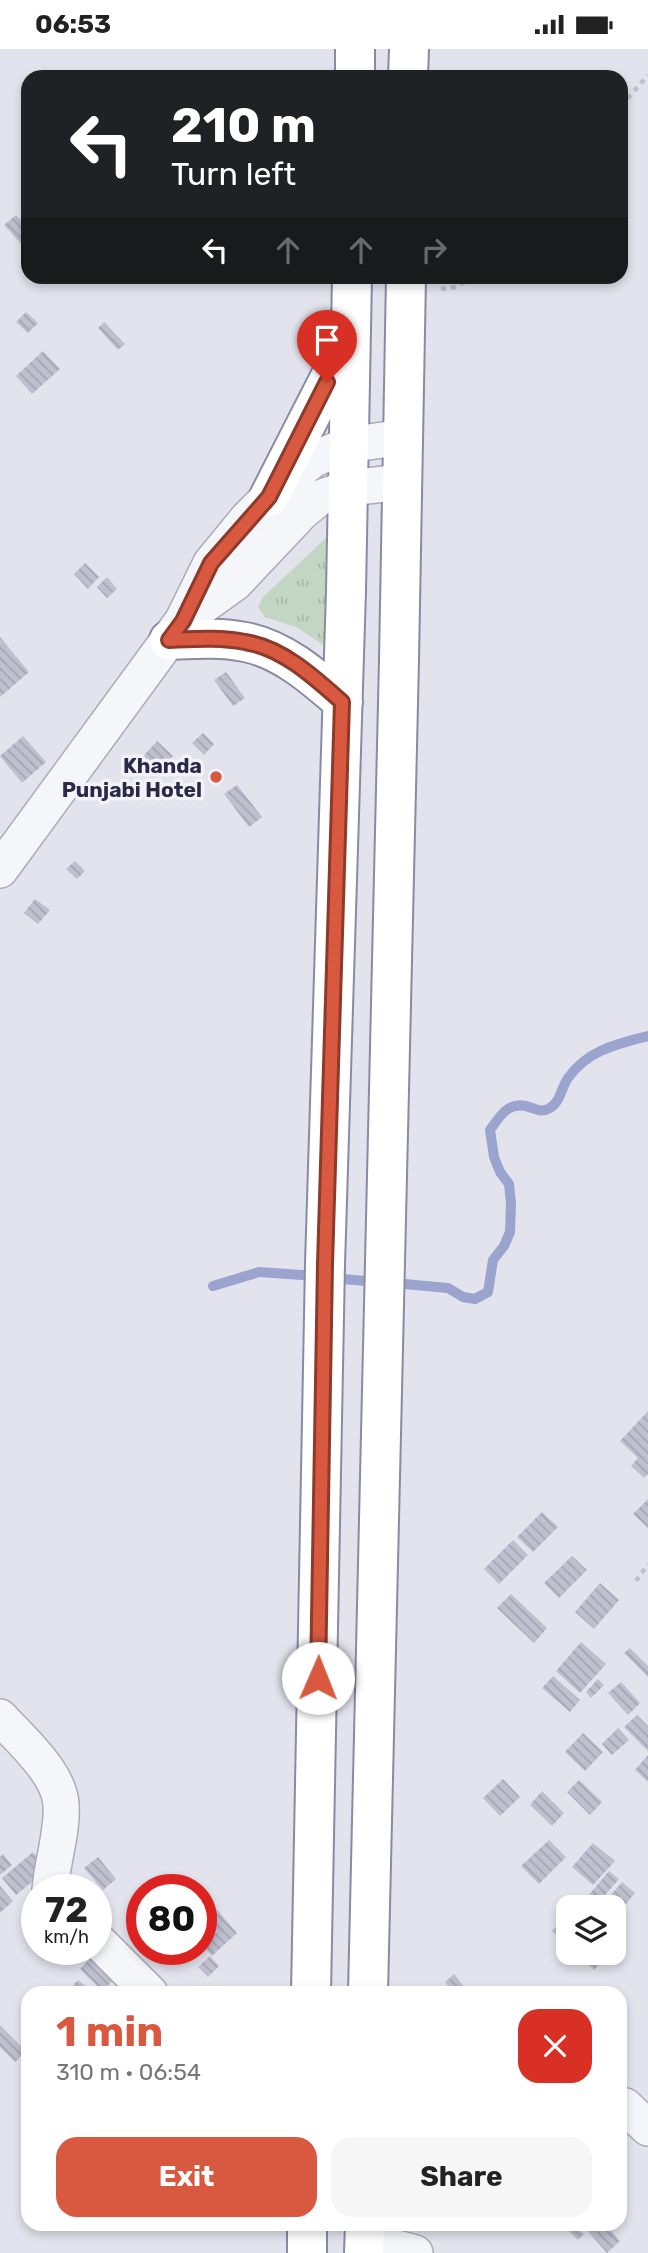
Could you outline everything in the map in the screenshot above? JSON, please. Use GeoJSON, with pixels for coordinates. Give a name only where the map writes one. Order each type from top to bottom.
{"type":"FeatureCollection","features":[{"type":"Feature","properties":{"kind":"highway"},"geometry":{"type":"LineString","coordinates":[[355,49],[355,70]]}},
{"type":"Feature","properties":{"kind":"highway"},"geometry":{"type":"LineString","coordinates":[[408,70],[409,49]]}},
{"type":"Feature","properties":{"kind":"highway"},"geometry":{"type":"LineString","coordinates":[[312,1986],[325,1264],[352,284]]}},
{"type":"Feature","properties":{"kind":"highway"},"geometry":{"type":"LineString","coordinates":[[368,1986],[405,284]]}},
{"type":"Feature","properties":{"kind":"highway"},"geometry":{"type":"LineString","coordinates":[[269,497],[351,336]]}},
{"type":"Feature","properties":{"kind":"highway"},"geometry":{"type":"LineString","coordinates":[[176,630],[249,642],[294,663],[342,702]]}},
{"type":"Feature","properties":{"kind":"highway"},"geometry":{"type":"LineString","coordinates":[[307,2231],[307,2253]]}},
{"type":"Feature","properties":{"kind":"street"},"geometry":{"type":"LineString","coordinates":[[0,870],[176,630],[211,563],[269,497],[314,459],[348,445],[403,437]]}},
{"type":"Feature","properties":{"kind":"street"},"geometry":{"type":"LineString","coordinates":[[176,630],[235,583],[301,513],[319,499],[348,488],[402,482]]}},
{"type":"Feature","properties":{"kind":"street"},"geometry":{"type":"LineString","coordinates":[[0,1717],[36,1756],[56,1783],[61,1804],[52,1874]]}},
{"type":"Feature","properties":{"kind":"street"},"geometry":{"type":"LineString","coordinates":[[112,1955],[143,1986]]}},
{"type":"Feature","properties":{"kind":"street"},"geometry":{"type":"LineString","coordinates":[[364,2239],[415,2253]]}},
{"type":"Feature","properties":{"kind":"path"},"geometry":{"type":"LineString","coordinates":[[628,98],[648,75]]}},
{"type":"Feature","properties":{"kind":"path"},"geometry":{"type":"LineString","coordinates":[[636,1581],[648,1564]]}},
{"type":"Feature","properties":{"kind":"green space"},"geometry":{"type":"Polygon","coordinates":[[[326,538],[330,538],[329,646],[296,627],[265,617],[258,607],[263,597],[326,538]]]}},
{"type":"Feature","properties":{"kind":"building"},"geometry":{"type":"Polygon","coordinates":[[[16,215],[21,220],[21,244],[4,225],[16,215]]]}},
{"type":"Feature","properties":{"kind":"building"},"geometry":{"type":"Polygon","coordinates":[[[26,312],[38,323],[28,333],[16,322],[26,312]]]}},
{"type":"Feature","properties":{"kind":"building"},"geometry":{"type":"Polygon","coordinates":[[[104,322],[125,344],[118,350],[98,328],[104,322]]]}},
{"type":"Feature","properties":{"kind":"building"},"geometry":{"type":"Polygon","coordinates":[[[43,351],[60,369],[32,394],[16,376],[43,351]]]}},
{"type":"Feature","properties":{"kind":"building"},"geometry":{"type":"Polygon","coordinates":[[[85,563],[99,577],[88,589],[74,574],[85,563]]]}},
{"type":"Feature","properties":{"kind":"building"},"geometry":{"type":"Polygon","coordinates":[[[107,577],[117,589],[107,598],[97,587],[107,577]]]}},
{"type":"Feature","properties":{"kind":"building"},"geometry":{"type":"Polygon","coordinates":[[[0,637],[29,672],[0,697],[0,637]]]}},
{"type":"Feature","properties":{"kind":"building"},"geometry":{"type":"Polygon","coordinates":[[[226,672],[245,698],[233,706],[214,680],[226,672]]]}},
{"type":"Feature","properties":{"kind":"building"},"geometry":{"type":"Polygon","coordinates":[[[203,733],[214,744],[204,755],[192,743],[203,733]]]}},
{"type":"Feature","properties":{"kind":"building"},"geometry":{"type":"Polygon","coordinates":[[[23,736],[46,762],[22,783],[0,756],[23,736]]]}},
{"type":"Feature","properties":{"kind":"building"},"geometry":{"type":"Polygon","coordinates":[[[157,741],[173,756],[155,776],[139,761],[157,741]]]}},
{"type":"Feature","properties":{"kind":"building"},"geometry":{"type":"Polygon","coordinates":[[[237,785],[262,817],[249,827],[224,794],[237,785]]]}},
{"type":"Feature","properties":{"kind":"building"},"geometry":{"type":"Polygon","coordinates":[[[75,861],[85,871],[77,879],[66,869],[75,861]]]}},
{"type":"Feature","properties":{"kind":"building"},"geometry":{"type":"Polygon","coordinates":[[[35,899],[50,910],[38,924],[24,913],[35,899]]]}},
{"type":"Feature","properties":{"kind":"building"},"geometry":{"type":"Polygon","coordinates":[[[648,1411],[648,1474],[644,1478],[631,1466],[638,1458],[620,1441],[648,1411]]]}},
{"type":"Feature","properties":{"kind":"building"},"geometry":{"type":"Polygon","coordinates":[[[648,1499],[648,1528],[633,1514],[648,1499]]]}},
{"type":"Feature","properties":{"kind":"building"},"geometry":{"type":"Polygon","coordinates":[[[542,1512],[558,1527],[533,1552],[517,1537],[542,1512]]]}},
{"type":"Feature","properties":{"kind":"building"},"geometry":{"type":"Polygon","coordinates":[[[513,1540],[528,1555],[499,1584],[484,1569],[513,1540]]]}},
{"type":"Feature","properties":{"kind":"building"},"geometry":{"type":"Polygon","coordinates":[[[572,1556],[587,1570],[559,1598],[544,1583],[572,1556]]]}},
{"type":"Feature","properties":{"kind":"building"},"geometry":{"type":"Polygon","coordinates":[[[600,1583],[619,1600],[594,1629],[575,1612],[600,1583]]]}},
{"type":"Feature","properties":{"kind":"building"},"geometry":{"type":"Polygon","coordinates":[[[511,1594],[547,1628],[534,1643],[497,1608],[511,1594]]]}},
{"type":"Feature","properties":{"kind":"building"},"geometry":{"type":"Polygon","coordinates":[[[581,1642],[606,1664],[580,1693],[556,1671],[581,1642]]]}},
{"type":"Feature","properties":{"kind":"building"},"geometry":{"type":"Polygon","coordinates":[[[630,1648],[648,1666],[648,1677],[624,1653],[630,1648]]]}},
{"type":"Feature","properties":{"kind":"building"},"geometry":{"type":"Polygon","coordinates":[[[553,1676],[580,1700],[570,1712],[542,1688],[553,1676]]]}},
{"type":"Feature","properties":{"kind":"building"},"geometry":{"type":"Polygon","coordinates":[[[598,1679],[604,1685],[591,1698],[586,1692],[598,1679]]]}},
{"type":"Feature","properties":{"kind":"building"},"geometry":{"type":"Polygon","coordinates":[[[621,1682],[640,1703],[628,1715],[608,1693],[621,1682]]]}},
{"type":"Feature","properties":{"kind":"building"},"geometry":{"type":"Polygon","coordinates":[[[637,1715],[648,1726],[648,1751],[624,1727],[637,1715]]]}},
{"type":"Feature","properties":{"kind":"building"},"geometry":{"type":"Polygon","coordinates":[[[618,1728],[629,1740],[612,1755],[602,1744],[618,1728]]]}},
{"type":"Feature","properties":{"kind":"building"},"geometry":{"type":"Polygon","coordinates":[[[583,1733],[603,1752],[585,1771],[565,1752],[583,1733]]]}},
{"type":"Feature","properties":{"kind":"building"},"geometry":{"type":"Polygon","coordinates":[[[648,1755],[648,1782],[635,1770],[648,1755]]]}},
{"type":"Feature","properties":{"kind":"building"},"geometry":{"type":"Polygon","coordinates":[[[503,1779],[520,1797],[500,1816],[483,1798],[503,1779]]]}},
{"type":"Feature","properties":{"kind":"building"},"geometry":{"type":"Polygon","coordinates":[[[579,1780],[602,1802],[590,1815],[567,1792],[579,1780]]]}},
{"type":"Feature","properties":{"kind":"building"},"geometry":{"type":"Polygon","coordinates":[[[542,1791],[564,1813],[552,1826],[530,1805],[542,1791]]]}},
{"type":"Feature","properties":{"kind":"building"},"geometry":{"type":"Polygon","coordinates":[[[549,1840],[566,1857],[539,1884],[521,1866],[549,1840]]]}},
{"type":"Feature","properties":{"kind":"building"},"geometry":{"type":"Polygon","coordinates":[[[593,1843],[615,1861],[593,1885],[572,1867],[593,1843]]]}},
{"type":"Feature","properties":{"kind":"building"},"geometry":{"type":"Polygon","coordinates":[[[33,1852],[46,1870],[41,1874],[21,1874],[21,1891],[16,1895],[2,1878],[33,1852]]]}},
{"type":"Feature","properties":{"kind":"building"},"geometry":{"type":"Polygon","coordinates":[[[3,1854],[12,1865],[0,1875],[0,1857],[3,1854]]]}},
{"type":"Feature","properties":{"kind":"building"},"geometry":{"type":"Polygon","coordinates":[[[98,1857],[112,1874],[89,1874],[84,1868],[98,1857]]]}},
{"type":"Feature","properties":{"kind":"building"},"geometry":{"type":"Polygon","coordinates":[[[609,1871],[619,1879],[605,1895],[589,1895],[609,1871]]]}},
{"type":"Feature","properties":{"kind":"building"},"geometry":{"type":"Polygon","coordinates":[[[622,1882],[635,1893],[626,1904],[626,1895],[611,1895],[622,1882]]]}},
{"type":"Feature","properties":{"kind":"building"},"geometry":{"type":"Polygon","coordinates":[[[0,1886],[13,1901],[0,1913],[0,1886]]]}},
{"type":"Feature","properties":{"kind":"building"},"geometry":{"type":"Polygon","coordinates":[[[217,1910],[237,1933],[217,1951],[217,1910]]]}},
{"type":"Feature","properties":{"kind":"building"},"geometry":{"type":"Polygon","coordinates":[[[112,1962],[122,1972],[107,1986],[97,1986],[80,1969],[84,1965],[112,1965],[112,1962]]]}},
{"type":"Feature","properties":{"kind":"building"},"geometry":{"type":"Polygon","coordinates":[[[217,1964],[219,1966],[208,1977],[198,1967],[217,1964]]]}},
{"type":"Feature","properties":{"kind":"building"},"geometry":{"type":"Polygon","coordinates":[[[454,1974],[463,1986],[448,1986],[445,1982],[454,1974]]]}},
{"type":"Feature","properties":{"kind":"building"},"geometry":{"type":"Polygon","coordinates":[[[78,1980],[85,1986],[72,1986],[78,1980]]]}},
{"type":"Feature","properties":{"kind":"building"},"geometry":{"type":"Polygon","coordinates":[[[0,2025],[21,2046],[21,2056],[15,2062],[0,2047],[0,2025]]]}},
{"type":"Feature","properties":{"kind":"building"},"geometry":{"type":"Polygon","coordinates":[[[569,2231],[580,2231],[584,2234],[578,2240],[569,2231]]]}},
{"type":"Feature","properties":{"kind":"building"},"geometry":{"type":"Polygon","coordinates":[[[588,2231],[611,2231],[620,2241],[607,2253],[588,2231]]]}},
{"type":"Feature","properties":{"kind":"waterway"},"geometry":{"type":"LineString","coordinates":[[393,1283],[448,1288],[463,1297],[475,1299],[488,1292],[493,1260],[504,1246],[510,1232],[511,1203],[509,1184],[494,1157],[490,1130],[502,1114],[512,1107],[518,1105],[542,1111],[552,1107],[568,1078],[585,1061],[614,1045],[648,1036]]}},
{"type":"Feature","properties":{"kind":"waterway"},"geometry":{"type":"LineString","coordinates":[[213,1286],[259,1272],[316,1276]]}},
{"type":"Feature","properties":{"kind":"waterway"},"geometry":{"type":"LineString","coordinates":[[331,1278],[378,1282]]}},
{"type":"Feature","properties":{"kind":"place","name":"Khanda Punjabi Hotel"},"geometry":{"type":"Point","coordinates":[216,777]}},
{"type":"Feature","properties":{"kind":"route"},"geometry":{"type":"LineString","coordinates":[[318,1678],[325,1264],[342,702],[312,675],[285,658],[249,642],[219,639],[169,640],[183,621],[211,563],[269,497],[327,382]]}}]}
